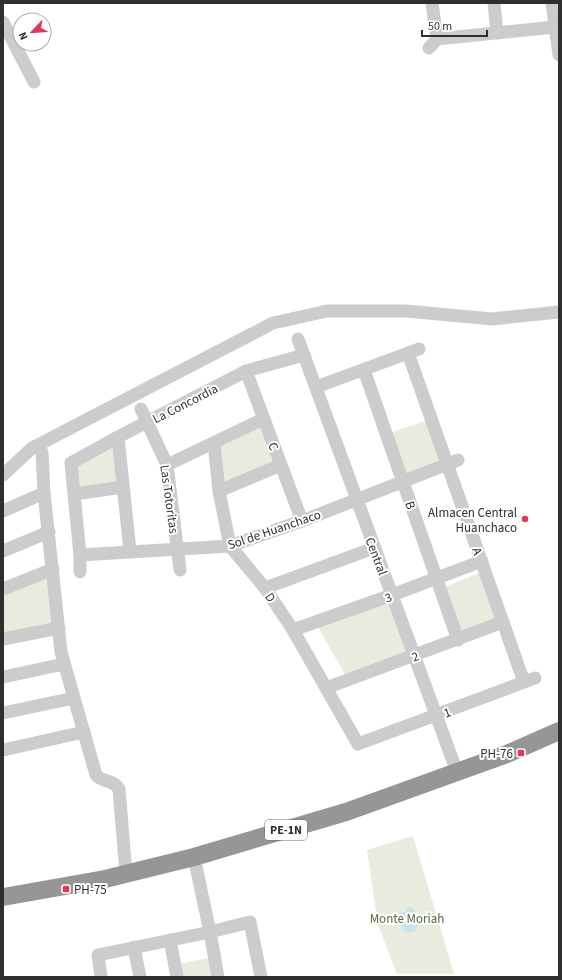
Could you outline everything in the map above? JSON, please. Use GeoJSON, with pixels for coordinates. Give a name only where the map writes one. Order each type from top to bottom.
{"type":"FeatureCollection","features":[{"type":"Feature","properties":{"kind":"highway","name":"PE-1N"},"geometry":{"type":"LineString","coordinates":[[3,897],[105,878],[194,857],[346,812],[507,754],[559,731]]}},
{"type":"Feature","properties":{"kind":"street"},"geometry":{"type":"LineString","coordinates":[[432,3],[433,44],[497,33],[555,27]]}},
{"type":"Feature","properties":{"kind":"street"},"geometry":{"type":"LineString","coordinates":[[494,3],[497,33]]}},
{"type":"Feature","properties":{"kind":"street"},"geometry":{"type":"LineString","coordinates":[[552,3],[559,54]]}},
{"type":"Feature","properties":{"kind":"street"},"geometry":{"type":"LineString","coordinates":[[3,22],[34,82]]}},
{"type":"Feature","properties":{"kind":"street"},"geometry":{"type":"LineString","coordinates":[[3,475],[32,448],[273,323],[327,311],[406,311],[492,319],[559,312]]}},
{"type":"Feature","properties":{"kind":"street","name":"Central"},"geometry":{"type":"LineString","coordinates":[[298,339],[457,772]]}},
{"type":"Feature","properties":{"kind":"street","name":"A"},"geometry":{"type":"LineString","coordinates":[[364,370],[414,351],[453,462],[482,561],[503,622],[530,680]]}},
{"type":"Feature","properties":{"kind":"street","name":"La Concordia"},"geometry":{"type":"LineString","coordinates":[[74,494],[71,463],[118,437],[246,372],[304,355]]}},
{"type":"Feature","properties":{"kind":"street"},"geometry":{"type":"LineString","coordinates":[[316,387],[364,370]]}},
{"type":"Feature","properties":{"kind":"street","name":"B"},"geometry":{"type":"LineString","coordinates":[[364,370],[458,640]]}},
{"type":"Feature","properties":{"kind":"street","name":"C"},"geometry":{"type":"LineString","coordinates":[[246,372],[302,521]]}},
{"type":"Feature","properties":{"kind":"street","name":"Las Totoritas"},"geometry":{"type":"LineString","coordinates":[[141,409],[167,465],[180,570]]}},
{"type":"Feature","properties":{"kind":"street"},"geometry":{"type":"LineString","coordinates":[[167,465],[263,419]]}},
{"type":"Feature","properties":{"kind":"street"},"geometry":{"type":"LineString","coordinates":[[118,437],[130,551]]}},
{"type":"Feature","properties":{"kind":"street","name":"D"},"geometry":{"type":"LineString","coordinates":[[214,442],[219,491],[230,546],[265,588],[293,630],[358,744]]}},
{"type":"Feature","properties":{"kind":"street"},"geometry":{"type":"LineString","coordinates":[[42,452],[44,494],[61,652],[98,776],[104,780],[112,782],[119,789],[126,873]]}},
{"type":"Feature","properties":{"kind":"street","name":"Sol de Huanchaco"},"geometry":{"type":"LineString","coordinates":[[80,555],[230,546],[302,521],[453,462]]}},
{"type":"Feature","properties":{"kind":"street"},"geometry":{"type":"LineString","coordinates":[[219,491],[281,465]]}},
{"type":"Feature","properties":{"kind":"street"},"geometry":{"type":"LineString","coordinates":[[80,572],[80,555],[74,494],[123,487]]}},
{"type":"Feature","properties":{"kind":"street"},"geometry":{"type":"LineString","coordinates":[[3,511],[44,494]]}},
{"type":"Feature","properties":{"kind":"street"},"geometry":{"type":"LineString","coordinates":[[3,551],[49,532]]}},
{"type":"Feature","properties":{"kind":"street"},"geometry":{"type":"LineString","coordinates":[[265,588],[374,548]]}},
{"type":"Feature","properties":{"kind":"street","name":"3"},"geometry":{"type":"LineString","coordinates":[[293,630],[482,561]]}},
{"type":"Feature","properties":{"kind":"street"},"geometry":{"type":"LineString","coordinates":[[3,589],[53,569]]}},
{"type":"Feature","properties":{"kind":"street","name":"2"},"geometry":{"type":"LineString","coordinates":[[326,688],[503,622]]}},
{"type":"Feature","properties":{"kind":"street"},"geometry":{"type":"LineString","coordinates":[[3,639],[59,628]]}},
{"type":"Feature","properties":{"kind":"street"},"geometry":{"type":"LineString","coordinates":[[3,677],[64,664]]}},
{"type":"Feature","properties":{"kind":"street","name":"1"},"geometry":{"type":"LineString","coordinates":[[358,744],[530,680]]}},
{"type":"Feature","properties":{"kind":"street"},"geometry":{"type":"LineString","coordinates":[[3,713],[74,698]]}},
{"type":"Feature","properties":{"kind":"street"},"geometry":{"type":"LineString","coordinates":[[3,750],[84,732]]}},
{"type":"Feature","properties":{"kind":"street"},"geometry":{"type":"LineString","coordinates":[[194,857],[218,977]]}},
{"type":"Feature","properties":{"kind":"street"},"geometry":{"type":"LineString","coordinates":[[101,977],[98,955],[210,932],[250,922],[260,977]]}},
{"type":"Feature","properties":{"kind":"street"},"geometry":{"type":"LineString","coordinates":[[170,940],[177,977]]}},
{"type":"Feature","properties":{"kind":"street"},"geometry":{"type":"LineString","coordinates":[[134,948],[140,977]]}},
{"type":"Feature","properties":{"kind":"green space"},"geometry":{"type":"Polygon","coordinates":[[[428,420],[443,461],[405,475],[390,433],[428,420]]]}},
{"type":"Feature","properties":{"kind":"green space"},"geometry":{"type":"Polygon","coordinates":[[[262,421],[278,463],[221,486],[217,443],[262,421]]]}},
{"type":"Feature","properties":{"kind":"green space"},"geometry":{"type":"Polygon","coordinates":[[[115,440],[121,484],[77,490],[75,463],[115,440]]]}},
{"type":"Feature","properties":{"kind":"green space"},"geometry":{"type":"Polygon","coordinates":[[[482,572],[501,621],[462,635],[444,587],[482,572]]]}},
{"type":"Feature","properties":{"kind":"green space"},"geometry":{"type":"Polygon","coordinates":[[[51,575],[55,625],[3,635],[3,594],[51,575]]]}},
{"type":"Feature","properties":{"kind":"green space"},"geometry":{"type":"Polygon","coordinates":[[[389,601],[409,653],[346,676],[318,627],[389,601]]]}},
{"type":"Feature","properties":{"kind":"green space","name":"Monte Moriah"},"geometry":{"type":"Polygon","coordinates":[[[413,836],[454,974],[397,974],[378,925],[367,850],[413,836]]]}},
{"type":"Feature","properties":{"kind":"green space"},"geometry":{"type":"Polygon","coordinates":[[[213,957],[216,977],[181,977],[179,964],[213,957]]]}},
{"type":"Feature","properties":{"kind":"water"},"geometry":{"type":"Polygon","coordinates":[[[410,907],[414,909],[418,924],[414,932],[406,932],[401,924],[404,919],[401,918],[400,915],[410,907]]]}},
{"type":"Feature","properties":{"kind":"place","name":"Almacen Central Huanchaco"},"geometry":{"type":"Point","coordinates":[525,519]}},
{"type":"Feature","properties":{"kind":"place","name":"PH-76"},"geometry":{"type":"Point","coordinates":[521,753]}},
{"type":"Feature","properties":{"kind":"place","name":"PH-75"},"geometry":{"type":"Point","coordinates":[66,889]}}]}
